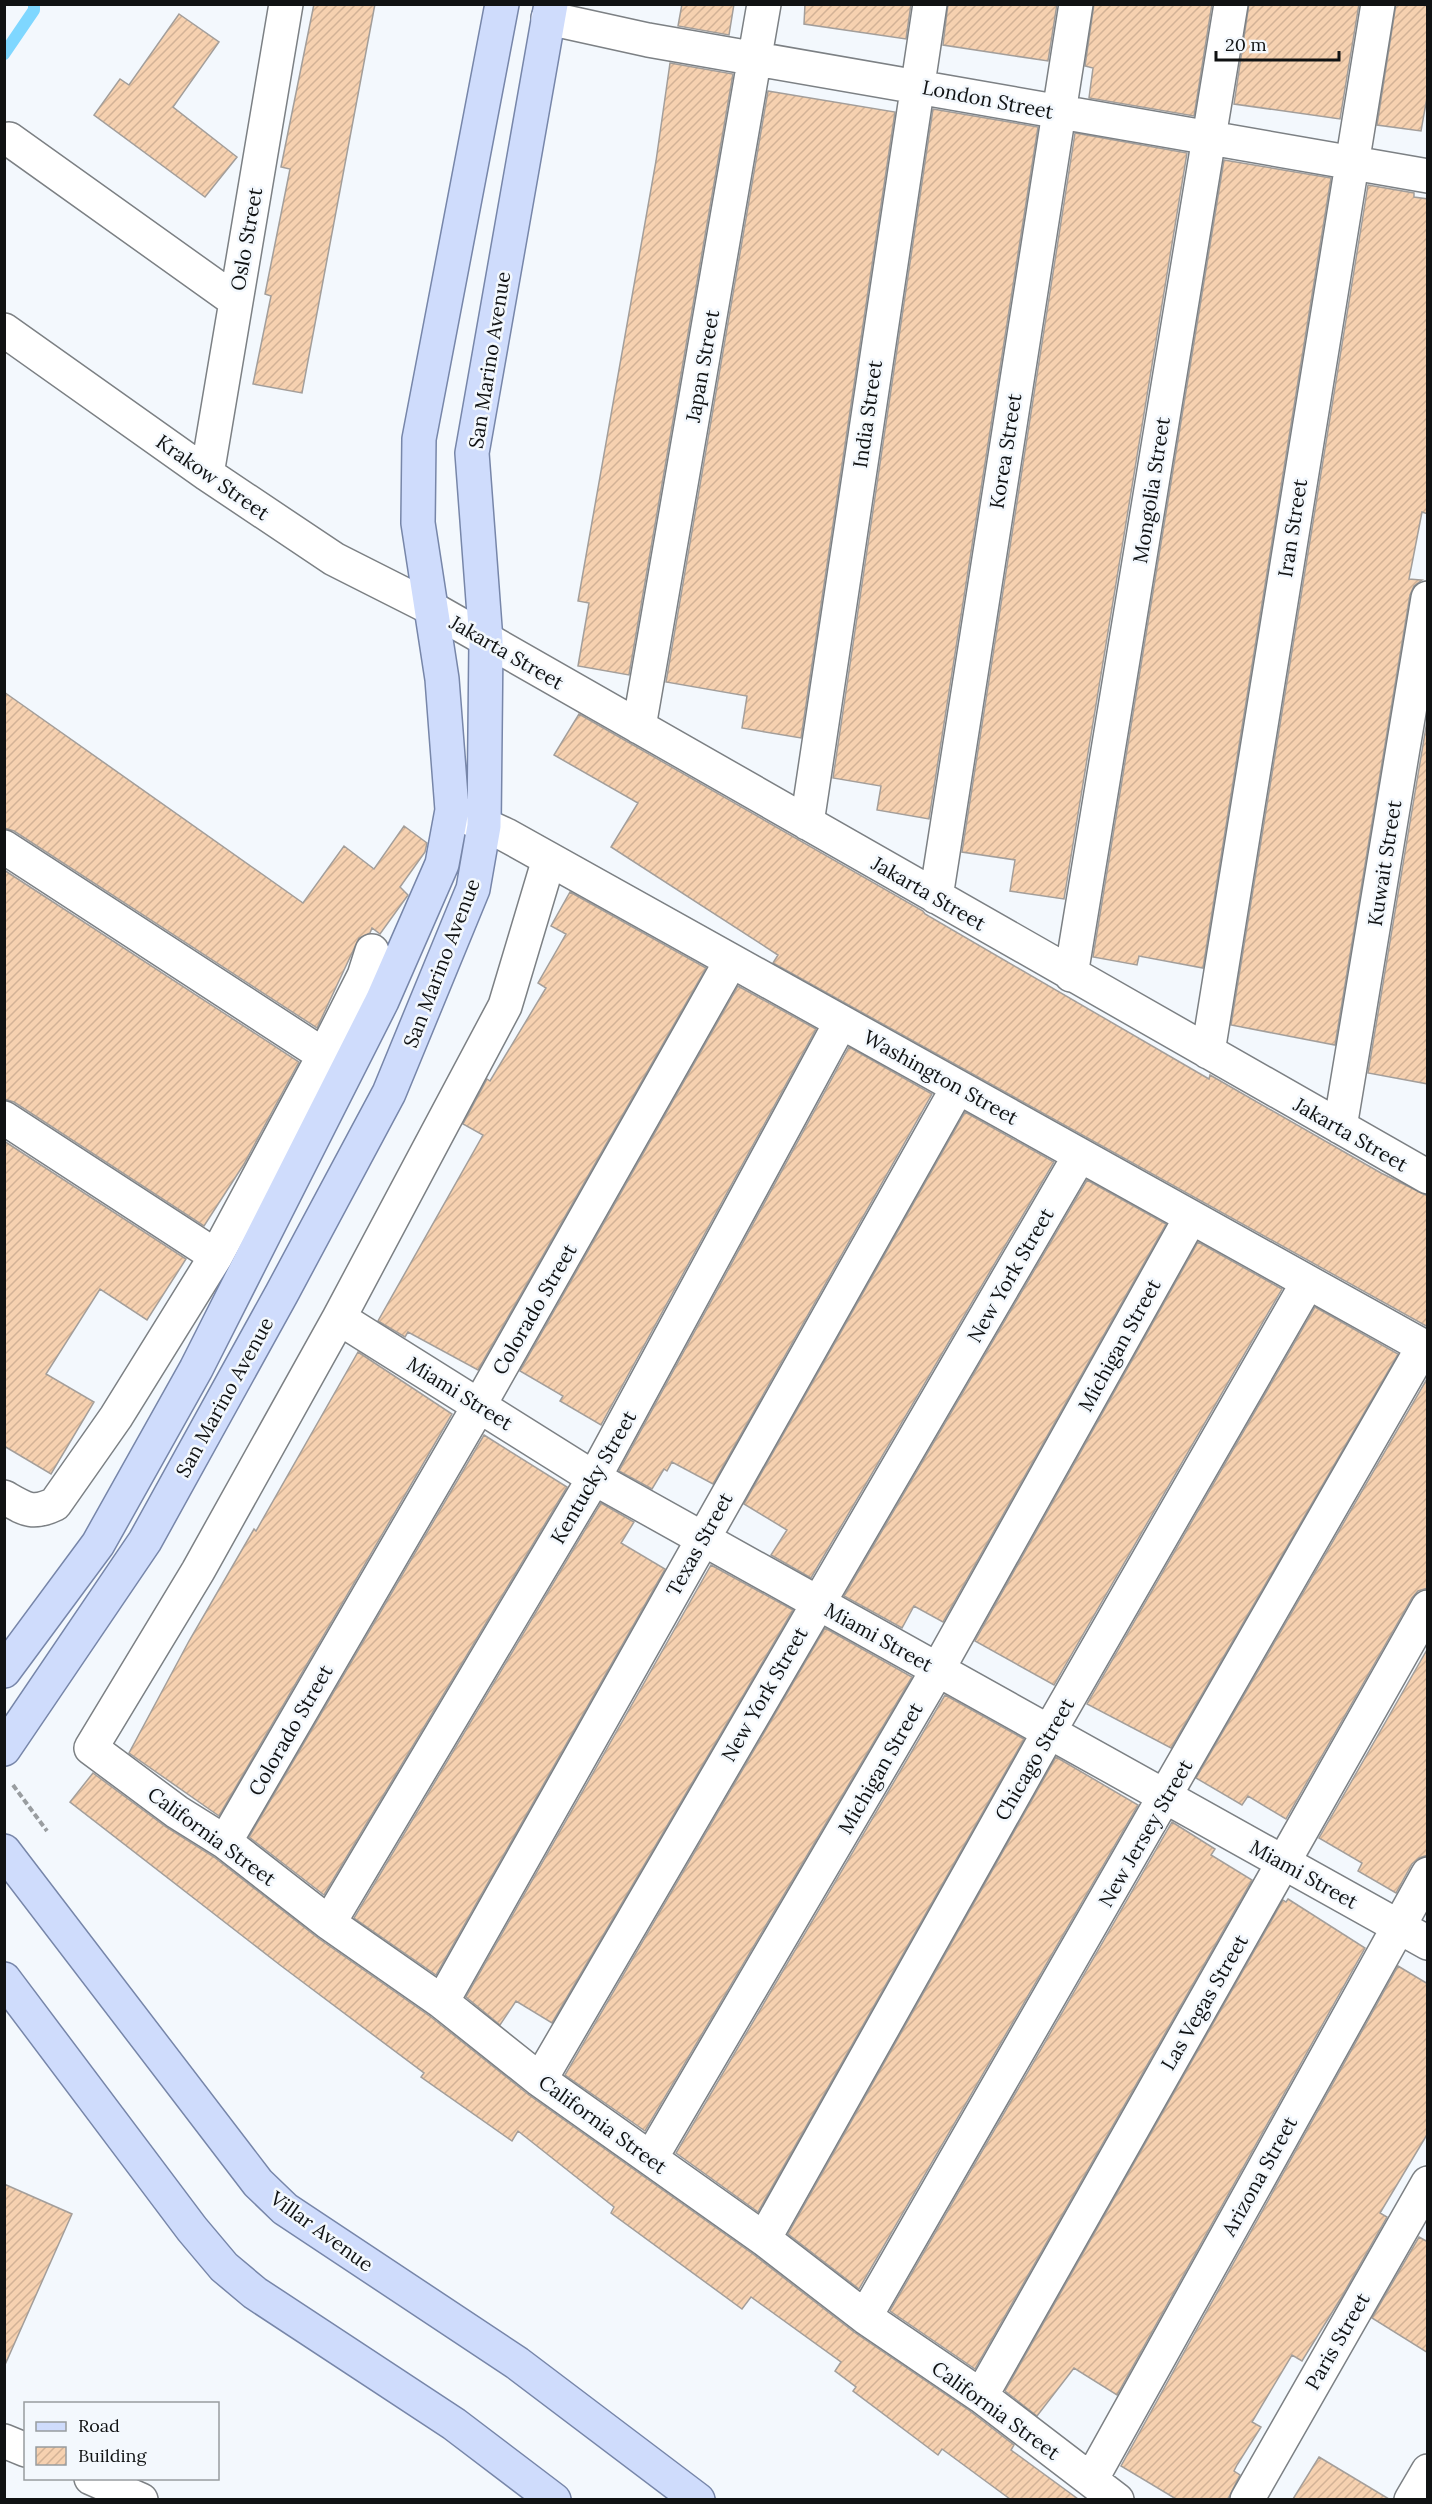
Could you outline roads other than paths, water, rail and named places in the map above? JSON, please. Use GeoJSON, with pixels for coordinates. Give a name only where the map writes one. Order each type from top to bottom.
{"type":"FeatureCollection","features":[{"type":"Feature","properties":{"kind":"main road","name":"San Marino Avenue"},"geometry":{"type":"LineString","coordinates":[[4,1671],[98,1544],[196,1369],[245,1273],[336,1063],[382,1001],[442,864],[452,810],[442,679],[418,523],[419,439],[502,4]]}},
{"type":"Feature","properties":{"kind":"main road","name":"San Marino Avenue"},"geometry":{"type":"LineString","coordinates":[[4,1749],[145,1541],[282,1293],[389,1093],[473,889],[484,826],[486,641],[472,453],[550,11]]}},
{"type":"Feature","properties":{"kind":"main road"},"geometry":{"type":"LineString","coordinates":[[245,1273],[282,1293]]}},
{"type":"Feature","properties":{"kind":"main road","name":"Villar Avenue"},"geometry":{"type":"LineString","coordinates":[[4,1851],[258,2183],[285,2209],[517,2363],[698,2499]]}},
{"type":"Feature","properties":{"kind":"main road"},"geometry":{"type":"LineString","coordinates":[[4,1979],[192,2229],[224,2267],[255,2293],[454,2424],[554,2499]]}},
{"type":"Feature","properties":{"kind":"street","name":"Oslo Street"},"geometry":{"type":"LineString","coordinates":[[207,474],[286,4]]}},
{"type":"Feature","properties":{"kind":"street","name":"Japan Street"},"geometry":{"type":"LineString","coordinates":[[639,728],[765,4]]}},
{"type":"Feature","properties":{"kind":"street","name":"India Street"},"geometry":{"type":"LineString","coordinates":[[807,823],[915,86],[930,4]]}},
{"type":"Feature","properties":{"kind":"street","name":"Korea Street"},"geometry":{"type":"LineString","coordinates":[[936,897],[1076,4]]}},
{"type":"Feature","properties":{"kind":"street","name":"Mongolia Street"},"geometry":{"type":"LineString","coordinates":[[1071,975],[1231,4]]}},
{"type":"Feature","properties":{"kind":"street","name":"Iran Street"},"geometry":{"type":"LineString","coordinates":[[1208,1052],[1378,4]]}},
{"type":"Feature","properties":{"kind":"street","name":"London Street"},"geometry":{"type":"LineString","coordinates":[[550,11],[648,40],[1428,176]]}},
{"type":"Feature","properties":{"kind":"street"},"geometry":{"type":"LineString","coordinates":[[9,139],[236,301]]}},
{"type":"Feature","properties":{"kind":"street","name":"Krakow Street"},"geometry":{"type":"LineString","coordinates":[[4,330],[207,474],[334,559],[431,608]]}},
{"type":"Feature","properties":{"kind":"street","name":"Kuwait Street"},"geometry":{"type":"LineString","coordinates":[[1340,1127],[1428,598]]}},
{"type":"Feature","properties":{"kind":"street","name":"Jakarta Street"},"geometry":{"type":"LineString","coordinates":[[431,608],[1428,1177]]}},
{"type":"Feature","properties":{"kind":"street","name":"Washington Street"},"geometry":{"type":"LineString","coordinates":[[452,810],[549,860],[1425,1348]]}},
{"type":"Feature","properties":{"kind":"street"},"geometry":{"type":"LineString","coordinates":[[4,847],[336,1063]]}},
{"type":"Feature","properties":{"kind":"street"},"geometry":{"type":"LineString","coordinates":[[339,1318],[505,1006],[549,860]]}},
{"type":"Feature","properties":{"kind":"street"},"geometry":{"type":"LineString","coordinates":[[4,1497],[26,1510],[41,1511],[55,1504],[116,1417],[336,1063],[372,951]]}},
{"type":"Feature","properties":{"kind":"street","name":"Colorado Street"},"geometry":{"type":"LineString","coordinates":[[225,1842],[480,1404],[731,961]]}},
{"type":"Feature","properties":{"kind":"street","name":"Kentucky Street"},"geometry":{"type":"LineString","coordinates":[[329,1923],[594,1478],[841,1022]]}},
{"type":"Feature","properties":{"kind":"street","name":"Texas Street"},"geometry":{"type":"LineString","coordinates":[[442,2002],[958,1087]]}},
{"type":"Feature","properties":{"kind":"street"},"geometry":{"type":"LineString","coordinates":[[4,1118],[216,1256]]}},
{"type":"Feature","properties":{"kind":"street","name":"New York Street"},"geometry":{"type":"LineString","coordinates":[[540,2080],[1080,1155]]}},
{"type":"Feature","properties":{"kind":"street","name":"Michigan Street"},"geometry":{"type":"LineString","coordinates":[[651,2158],[938,1669],[1191,1217]]}},
{"type":"Feature","properties":{"kind":"street","name":"Chicago Street"},"geometry":{"type":"LineString","coordinates":[[764,2239],[1049,1731],[1308,1282]]}},
{"type":"Feature","properties":{"kind":"street","name":"Miami Street"},"geometry":{"type":"LineString","coordinates":[[339,1318],[480,1404],[594,1478],[1428,1943]]}},
{"type":"Feature","properties":{"kind":"street","name":"California Street"},"geometry":{"type":"LineString","coordinates":[[339,1318],[198,1571],[91,1748],[177,1812],[225,1842],[329,1923],[442,2002],[540,2080],[764,2239],[865,2317],[981,2396],[1117,2499]]}},
{"type":"Feature","properties":{"kind":"street","name":"New Jersey Street"},"geometry":{"type":"LineString","coordinates":[[865,2317],[1425,1348]]}},
{"type":"Feature","properties":{"kind":"street","name":"Las Vegas Street"},"geometry":{"type":"LineString","coordinates":[[981,2396],[1428,1608]]}},
{"type":"Feature","properties":{"kind":"street","name":"Arizona Street"},"geometry":{"type":"LineString","coordinates":[[1091,2480],[1397,1926],[1428,1874]]}},
{"type":"Feature","properties":{"kind":"street","name":"Paris Street"},"geometry":{"type":"LineString","coordinates":[[1247,2499],[1428,2183]]}},
{"type":"Feature","properties":{"kind":"street"},"geometry":{"type":"LineString","coordinates":[[4,2442],[24,2449]]}},
{"type":"Feature","properties":{"kind":"street"},"geometry":{"type":"LineString","coordinates":[[1411,2499],[1428,2471]]}},
{"type":"Feature","properties":{"kind":"street"},"geometry":{"type":"LineString","coordinates":[[96,2480],[141,2499]]}},
{"type":"Feature","properties":{"kind":"waterway"},"geometry":{"type":"LineString","coordinates":[[4,54],[34,10],[34,4]]}}]}
